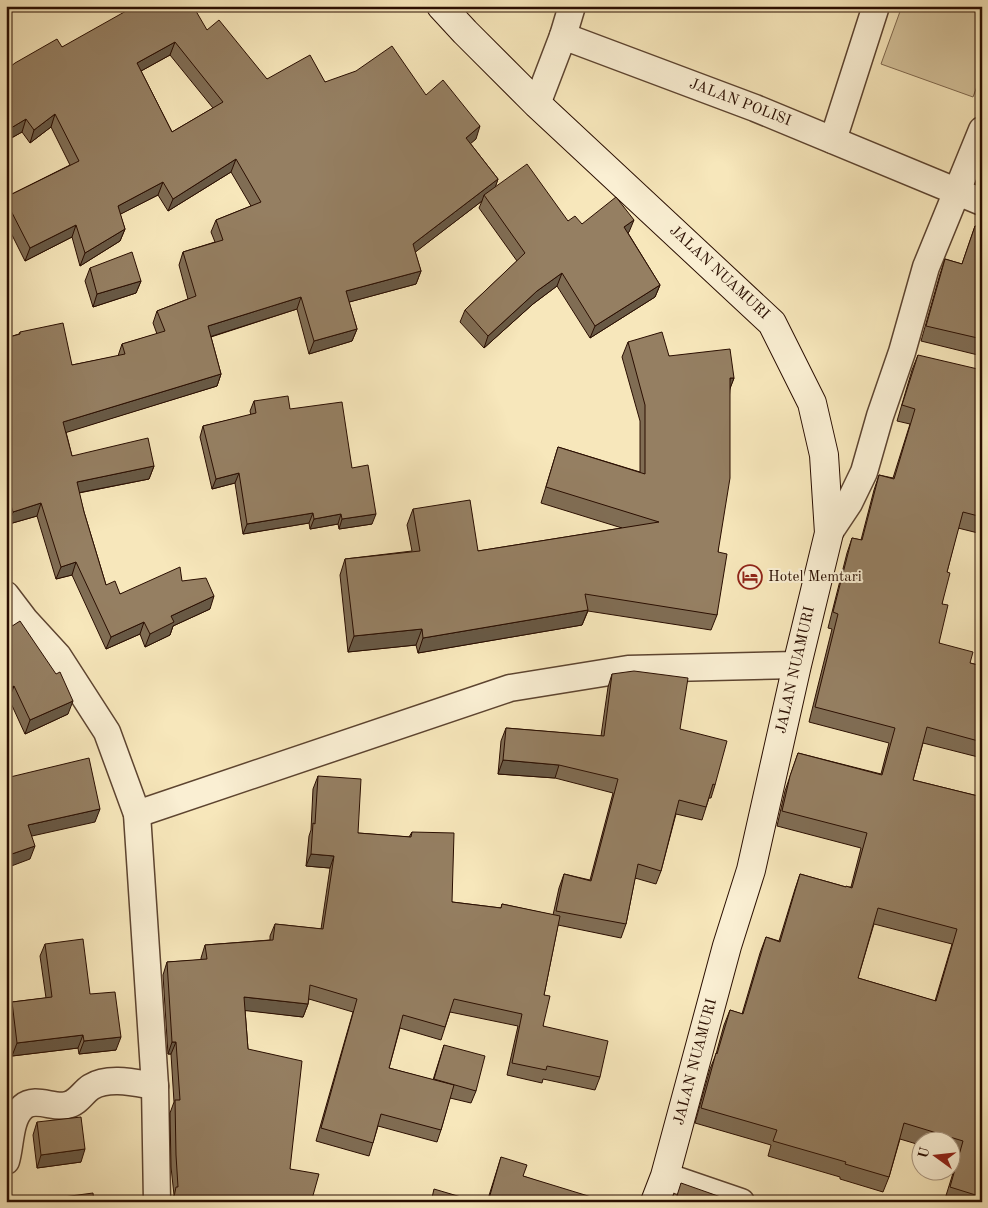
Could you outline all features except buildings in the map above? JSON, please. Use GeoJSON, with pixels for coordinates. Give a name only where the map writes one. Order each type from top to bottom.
{"type":"FeatureCollection","features":[{"type":"Feature","properties":{"kind":"street","name":"JALAN NUAMURI"},"geometry":{"type":"LineString","coordinates":[[441,6],[537,104],[772,323],[812,404],[824,456],[829,533],[751,870],[727,946],[665,1176],[655,1202]]}},
{"type":"Feature","properties":{"kind":"street"},"geometry":{"type":"LineString","coordinates":[[537,104],[572,6]]}},
{"type":"Feature","properties":{"kind":"street"},"geometry":{"type":"LineString","coordinates":[[833,140],[876,6]]}},
{"type":"Feature","properties":{"kind":"street","name":"JALAN POLISI"},"geometry":{"type":"LineString","coordinates":[[562,36],[755,108],[982,202]]}},
{"type":"Feature","properties":{"kind":"street"},"geometry":{"type":"LineString","coordinates":[[829,533],[849,503],[864,472],[880,416],[902,352],[926,267],[982,130]]}},
{"type":"Feature","properties":{"kind":"street"},"geometry":{"type":"LineString","coordinates":[[902,352],[929,358]]}},
{"type":"Feature","properties":{"kind":"street"},"geometry":{"type":"LineString","coordinates":[[6,595],[25,620],[58,656],[107,732],[137,814],[155,1086],[157,1202]]}},
{"type":"Feature","properties":{"kind":"street"},"geometry":{"type":"LineString","coordinates":[[137,814],[510,688],[628,669],[797,665]]}},
{"type":"Feature","properties":{"kind":"street"},"geometry":{"type":"LineString","coordinates":[[6,1161],[17,1114],[26,1104],[66,1106],[81,1097],[91,1087],[101,1084],[132,1083],[155,1086]]}},
{"type":"Feature","properties":{"kind":"street"},"geometry":{"type":"LineString","coordinates":[[665,1176],[741,1202]]}},
{"type":"Feature","properties":{"kind":"shaded area"},"geometry":{"type":"Polygon","coordinates":[[[902,6],[982,6],[982,73],[973,97],[881,64],[902,6]]]}},
{"type":"Feature","properties":{"kind":"place","name":"Hotel Memtari"},"geometry":{"type":"Point","coordinates":[750,577]}}]}
